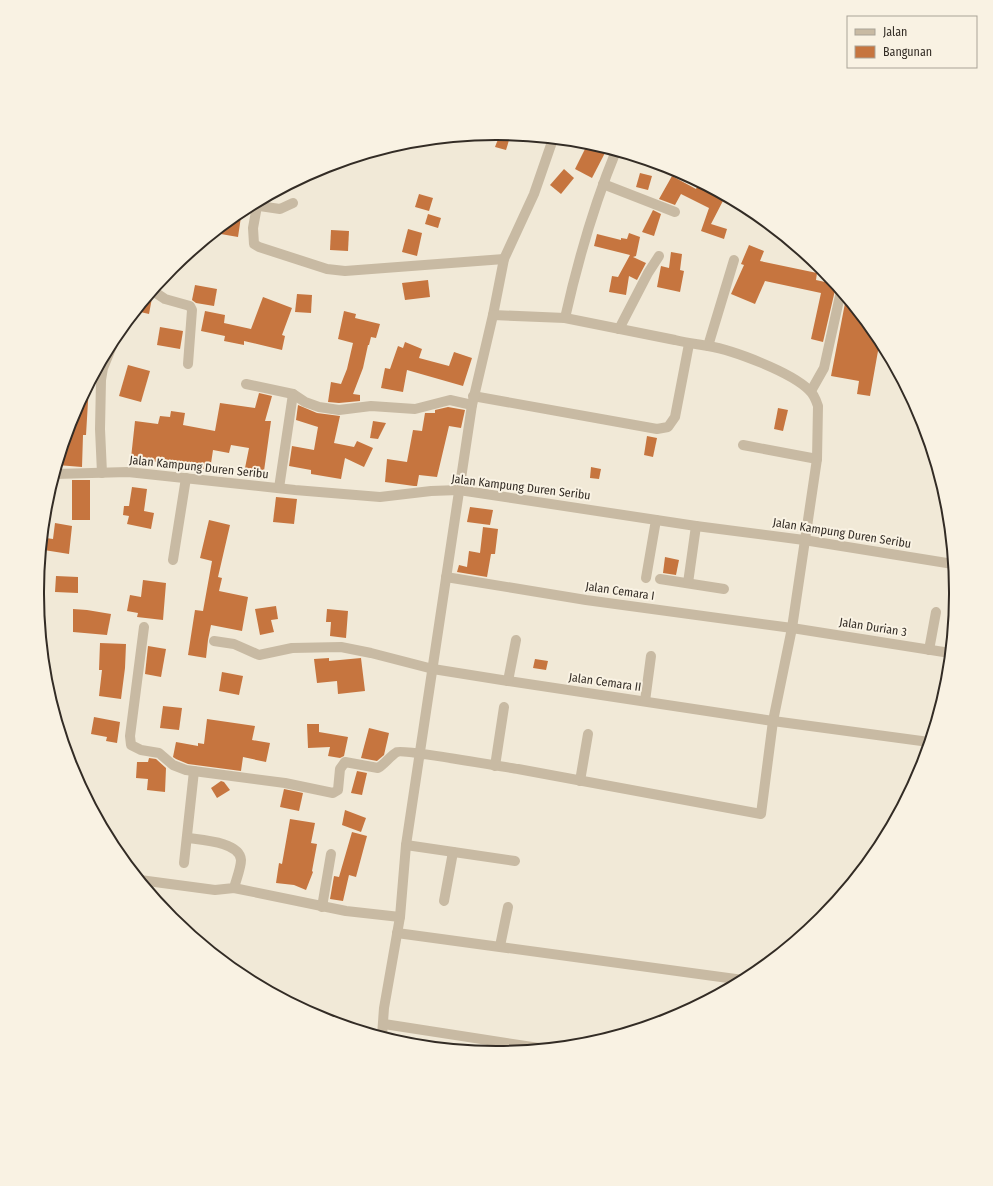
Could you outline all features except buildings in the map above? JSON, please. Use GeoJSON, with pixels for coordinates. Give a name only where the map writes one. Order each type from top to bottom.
{"type":"FeatureCollection","features":[{"type":"Feature","properties":{"kind":"street"},"geometry":{"type":"LineString","coordinates":[[383,1031],[384,1008],[400,917],[406,845],[472,400],[493,315],[504,259],[534,194],[551,144]]}},
{"type":"Feature","properties":{"kind":"street"},"geometry":{"type":"LineString","coordinates":[[565,318],[579,257],[603,184],[614,156]]}},
{"type":"Feature","properties":{"kind":"street"},"geometry":{"type":"LineString","coordinates":[[603,184],[675,212]]}},
{"type":"Feature","properties":{"kind":"street"},"geometry":{"type":"LineString","coordinates":[[261,207],[280,209],[293,203]]}},
{"type":"Feature","properties":{"kind":"street"},"geometry":{"type":"LineString","coordinates":[[254,211],[254,244],[259,247],[327,269],[345,271],[504,259]]}},
{"type":"Feature","properties":{"kind":"street"},"geometry":{"type":"LineString","coordinates":[[619,329],[648,272],[659,256]]}},
{"type":"Feature","properties":{"kind":"street"},"geometry":{"type":"LineString","coordinates":[[708,346],[734,260]]}},
{"type":"Feature","properties":{"kind":"street"},"geometry":{"type":"LineString","coordinates":[[157,294],[165,299],[190,306],[192,310],[188,364]]}},
{"type":"Feature","properties":{"kind":"street"},"geometry":{"type":"LineString","coordinates":[[810,390],[824,368],[840,298]]}},
{"type":"Feature","properties":{"kind":"street"},"geometry":{"type":"LineString","coordinates":[[144,627],[130,736],[132,745],[141,750],[159,752],[174,765],[194,771],[285,783],[333,793],[338,790],[340,769],[345,762],[378,768],[397,752],[495,766],[761,814],[773,721],[792,628],[817,459],[818,406],[810,390],[791,376],[768,366],[708,346],[689,344],[565,318],[493,315]]}},
{"type":"Feature","properties":{"kind":"street"},"geometry":{"type":"LineString","coordinates":[[246,384],[293,394],[305,402],[319,407],[339,410],[371,406],[415,409],[450,400],[472,400],[657,429],[668,427],[675,417],[689,344]]}},
{"type":"Feature","properties":{"kind":"street"},"geometry":{"type":"LineString","coordinates":[[102,372],[100,437],[102,473]]}},
{"type":"Feature","properties":{"kind":"street"},"geometry":{"type":"LineString","coordinates":[[279,488],[293,394]]}},
{"type":"Feature","properties":{"kind":"street"},"geometry":{"type":"LineString","coordinates":[[743,445],[817,459]]}},
{"type":"Feature","properties":{"kind":"street","name":"Jalan Kampung Duren Seribu"},"geometry":{"type":"LineString","coordinates":[[60,474],[128,472],[295,490],[380,497],[431,490],[459,490],[696,526],[804,540],[948,563]]}},
{"type":"Feature","properties":{"kind":"street"},"geometry":{"type":"LineString","coordinates":[[173,560],[186,478]]}},
{"type":"Feature","properties":{"kind":"street"},"geometry":{"type":"LineString","coordinates":[[646,578],[656,520]]}},
{"type":"Feature","properties":{"kind":"street"},"geometry":{"type":"LineString","coordinates":[[688,583],[696,526]]}},
{"type":"Feature","properties":{"kind":"street","name":"Jalan Cemara I"},"geometry":{"type":"LineString","coordinates":[[446,577],[586,600],[792,628]]}},
{"type":"Feature","properties":{"kind":"street"},"geometry":{"type":"LineString","coordinates":[[660,578],[724,589]]}},
{"type":"Feature","properties":{"kind":"street"},"geometry":{"type":"LineString","coordinates":[[930,650],[936,612]]}},
{"type":"Feature","properties":{"kind":"street","name":"Jalan Durian 3"},"geometry":{"type":"LineString","coordinates":[[792,628],[945,652]]}},
{"type":"Feature","properties":{"kind":"street"},"geometry":{"type":"LineString","coordinates":[[508,681],[516,640]]}},
{"type":"Feature","properties":{"kind":"street","name":"Jalan Cemara II"},"geometry":{"type":"LineString","coordinates":[[214,641],[234,644],[259,655],[292,648],[341,647],[372,653],[433,669],[773,721],[924,741]]}},
{"type":"Feature","properties":{"kind":"street"},"geometry":{"type":"LineString","coordinates":[[645,701],[651,656]]}},
{"type":"Feature","properties":{"kind":"street"},"geometry":{"type":"LineString","coordinates":[[495,766],[504,707]]}},
{"type":"Feature","properties":{"kind":"street"},"geometry":{"type":"LineString","coordinates":[[580,781],[588,734]]}},
{"type":"Feature","properties":{"kind":"street"},"geometry":{"type":"LineString","coordinates":[[184,863],[188,838],[194,771]]}},
{"type":"Feature","properties":{"kind":"street"},"geometry":{"type":"LineString","coordinates":[[188,838],[224,845],[233,848],[238,852],[241,859],[234,888]]}},
{"type":"Feature","properties":{"kind":"street"},"geometry":{"type":"LineString","coordinates":[[406,845],[515,861]]}},
{"type":"Feature","properties":{"kind":"street"},"geometry":{"type":"LineString","coordinates":[[444,901],[453,852]]}},
{"type":"Feature","properties":{"kind":"street"},"geometry":{"type":"LineString","coordinates":[[322,906],[331,854]]}},
{"type":"Feature","properties":{"kind":"street"},"geometry":{"type":"LineString","coordinates":[[148,881],[215,890],[234,888],[322,906],[400,917]]}},
{"type":"Feature","properties":{"kind":"street"},"geometry":{"type":"LineString","coordinates":[[500,946],[508,907]]}},
{"type":"Feature","properties":{"kind":"street"},"geometry":{"type":"LineString","coordinates":[[397,932],[733,979]]}},
{"type":"Feature","properties":{"kind":"street"},"geometry":{"type":"LineString","coordinates":[[384,1024],[521,1045]]}}]}
